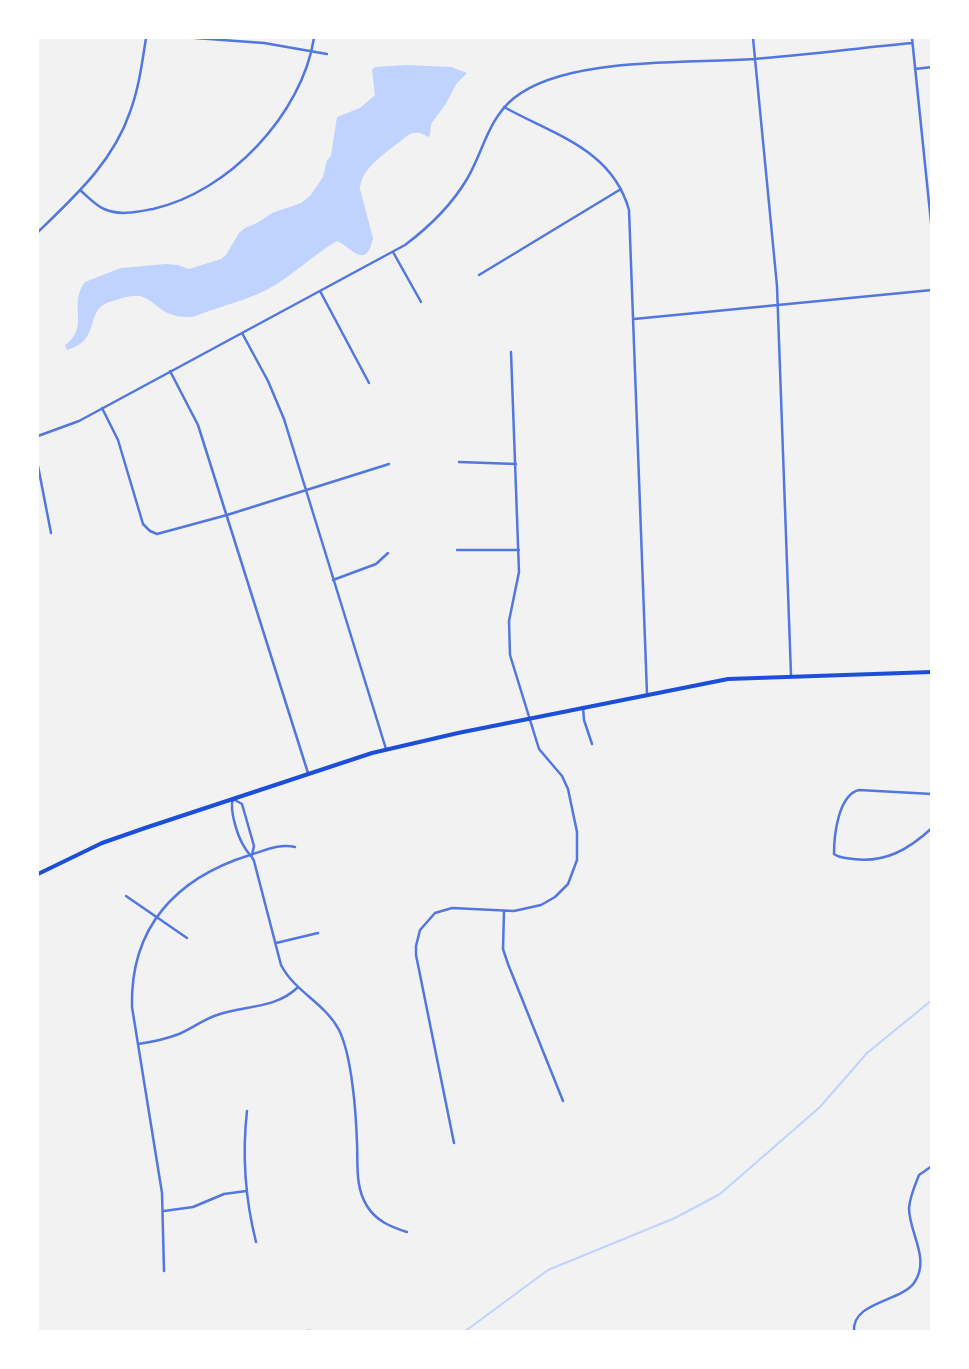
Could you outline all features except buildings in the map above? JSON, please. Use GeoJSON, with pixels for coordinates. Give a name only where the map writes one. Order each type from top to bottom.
{"type":"FeatureCollection","features":[{"type":"Feature","properties":{"kind":"main road"},"geometry":{"type":"LineString","coordinates":[[38,874],[117,838],[386,749],[728,678],[932,672]]}},
{"type":"Feature","properties":{"kind":"street"},"geometry":{"type":"LineString","coordinates":[[38,232],[105,162],[122,132],[135,97],[146,38]]}},
{"type":"Feature","properties":{"kind":"street"},"geometry":{"type":"LineString","coordinates":[[195,38],[232,39],[328,54]]}},
{"type":"Feature","properties":{"kind":"street"},"geometry":{"type":"LineString","coordinates":[[80,190],[102,208],[128,213],[173,203],[210,184],[249,154],[275,124],[303,78],[314,38]]}},
{"type":"Feature","properties":{"kind":"street"},"geometry":{"type":"LineString","coordinates":[[753,38],[778,306],[791,675]]}},
{"type":"Feature","properties":{"kind":"street"},"geometry":{"type":"LineString","coordinates":[[912,38],[932,232]]}},
{"type":"Feature","properties":{"kind":"street"},"geometry":{"type":"LineString","coordinates":[[38,436],[63,428],[102,408],[393,252],[419,234],[449,205],[467,179],[493,122],[504,107],[533,86],[569,73],[685,62],[755,59],[912,43]]}},
{"type":"Feature","properties":{"kind":"street"},"geometry":{"type":"LineString","coordinates":[[915,69],[932,67]]}},
{"type":"Feature","properties":{"kind":"street"},"geometry":{"type":"LineString","coordinates":[[504,107],[594,155],[610,171],[621,189],[631,222],[647,694]]}},
{"type":"Feature","properties":{"kind":"street"},"geometry":{"type":"LineString","coordinates":[[479,275],[621,189]]}},
{"type":"Feature","properties":{"kind":"street"},"geometry":{"type":"LineString","coordinates":[[393,252],[421,302]]}},
{"type":"Feature","properties":{"kind":"street"},"geometry":{"type":"LineString","coordinates":[[634,319],[932,290]]}},
{"type":"Feature","properties":{"kind":"street"},"geometry":{"type":"LineString","coordinates":[[320,292],[369,383]]}},
{"type":"Feature","properties":{"kind":"street"},"geometry":{"type":"LineString","coordinates":[[242,333],[277,400],[386,749]]}},
{"type":"Feature","properties":{"kind":"street"},"geometry":{"type":"LineString","coordinates":[[454,1143],[416,955],[417,936],[429,918],[443,909],[504,911],[527,909],[555,897],[568,884],[577,860],[577,832],[568,789],[562,776],[539,750],[531,718],[512,669],[508,644],[509,621],[519,572],[512,352]]}},
{"type":"Feature","properties":{"kind":"street"},"geometry":{"type":"LineString","coordinates":[[170,371],[198,426],[228,515],[308,774]]}},
{"type":"Feature","properties":{"kind":"street"},"geometry":{"type":"LineString","coordinates":[[102,408],[116,434],[144,524],[153,533],[162,534],[228,515],[389,464]]}},
{"type":"Feature","properties":{"kind":"street"},"geometry":{"type":"LineString","coordinates":[[459,462],[516,464]]}},
{"type":"Feature","properties":{"kind":"street"},"geometry":{"type":"LineString","coordinates":[[38,466],[51,533]]}},
{"type":"Feature","properties":{"kind":"street"},"geometry":{"type":"LineString","coordinates":[[457,550],[519,550]]}},
{"type":"Feature","properties":{"kind":"street"},"geometry":{"type":"LineString","coordinates":[[333,580],[376,564],[388,553]]}},
{"type":"Feature","properties":{"kind":"street"},"geometry":{"type":"LineString","coordinates":[[583,707],[584,720],[592,744]]}},
{"type":"Feature","properties":{"kind":"street"},"geometry":{"type":"LineString","coordinates":[[932,794],[859,790],[851,793],[845,800],[840,817],[834,854],[870,860],[889,856],[908,847],[932,828]]}},
{"type":"Feature","properties":{"kind":"street"},"geometry":{"type":"LineString","coordinates":[[252,855],[245,849],[230,808],[233,799],[242,804],[254,846],[252,855],[281,965],[297,988],[326,1012],[339,1031],[354,1102],[359,1182],[363,1199],[373,1214],[383,1223],[407,1232]]}},
{"type":"Feature","properties":{"kind":"street"},"geometry":{"type":"LineString","coordinates":[[164,1271],[164,1211],[132,1007],[132,979],[138,954],[157,917],[173,897],[193,880],[210,870],[252,855],[281,846],[295,847]]}},
{"type":"Feature","properties":{"kind":"street"},"geometry":{"type":"LineString","coordinates":[[126,896],[187,938]]}},
{"type":"Feature","properties":{"kind":"street"},"geometry":{"type":"LineString","coordinates":[[504,911],[504,949],[508,964],[563,1101]]}},
{"type":"Feature","properties":{"kind":"street"},"geometry":{"type":"LineString","coordinates":[[276,943],[318,933]]}},
{"type":"Feature","properties":{"kind":"street"},"geometry":{"type":"LineString","coordinates":[[138,1044],[178,1035],[203,1021],[227,1011],[271,1004],[286,997],[297,988]]}},
{"type":"Feature","properties":{"kind":"street"},"geometry":{"type":"LineString","coordinates":[[247,1111],[244,1148],[246,1191],[256,1242]]}},
{"type":"Feature","properties":{"kind":"street"},"geometry":{"type":"LineString","coordinates":[[854,1332],[854,1323],[860,1315],[904,1292],[917,1278],[920,1254],[910,1220],[909,1207],[919,1174],[932,1166]]}},
{"type":"Feature","properties":{"kind":"street"},"geometry":{"type":"LineString","coordinates":[[164,1211],[193,1206],[224,1194],[246,1191]]}},
{"type":"Feature","properties":{"kind":"water"},"geometry":{"type":"Polygon","coordinates":[[[407,65],[451,67],[467,73],[457,83],[445,105],[431,124],[429,137],[418,133],[407,136],[380,158],[364,175],[360,189],[373,238],[366,254],[357,254],[337,241],[268,289],[193,317],[172,315],[139,296],[130,296],[109,302],[101,306],[97,312],[85,340],[67,350],[65,345],[73,338],[77,331],[78,299],[85,282],[121,268],[166,264],[178,265],[189,269],[221,259],[226,255],[239,233],[245,228],[272,213],[301,203],[310,196],[323,177],[327,160],[331,156],[337,117],[360,108],[375,95],[372,70],[375,67],[407,65]]]}},
{"type":"Feature","properties":{"kind":"waterway"},"geometry":{"type":"LineString","coordinates":[[464,1332],[548,1270],[675,1218],[720,1194],[820,1107],[867,1053],[932,1000]]}},
{"type":"Feature","properties":{"kind":"waterway"},"geometry":{"type":"LineString","coordinates":[[305,1332],[308,1330],[316,1332]]}}]}
